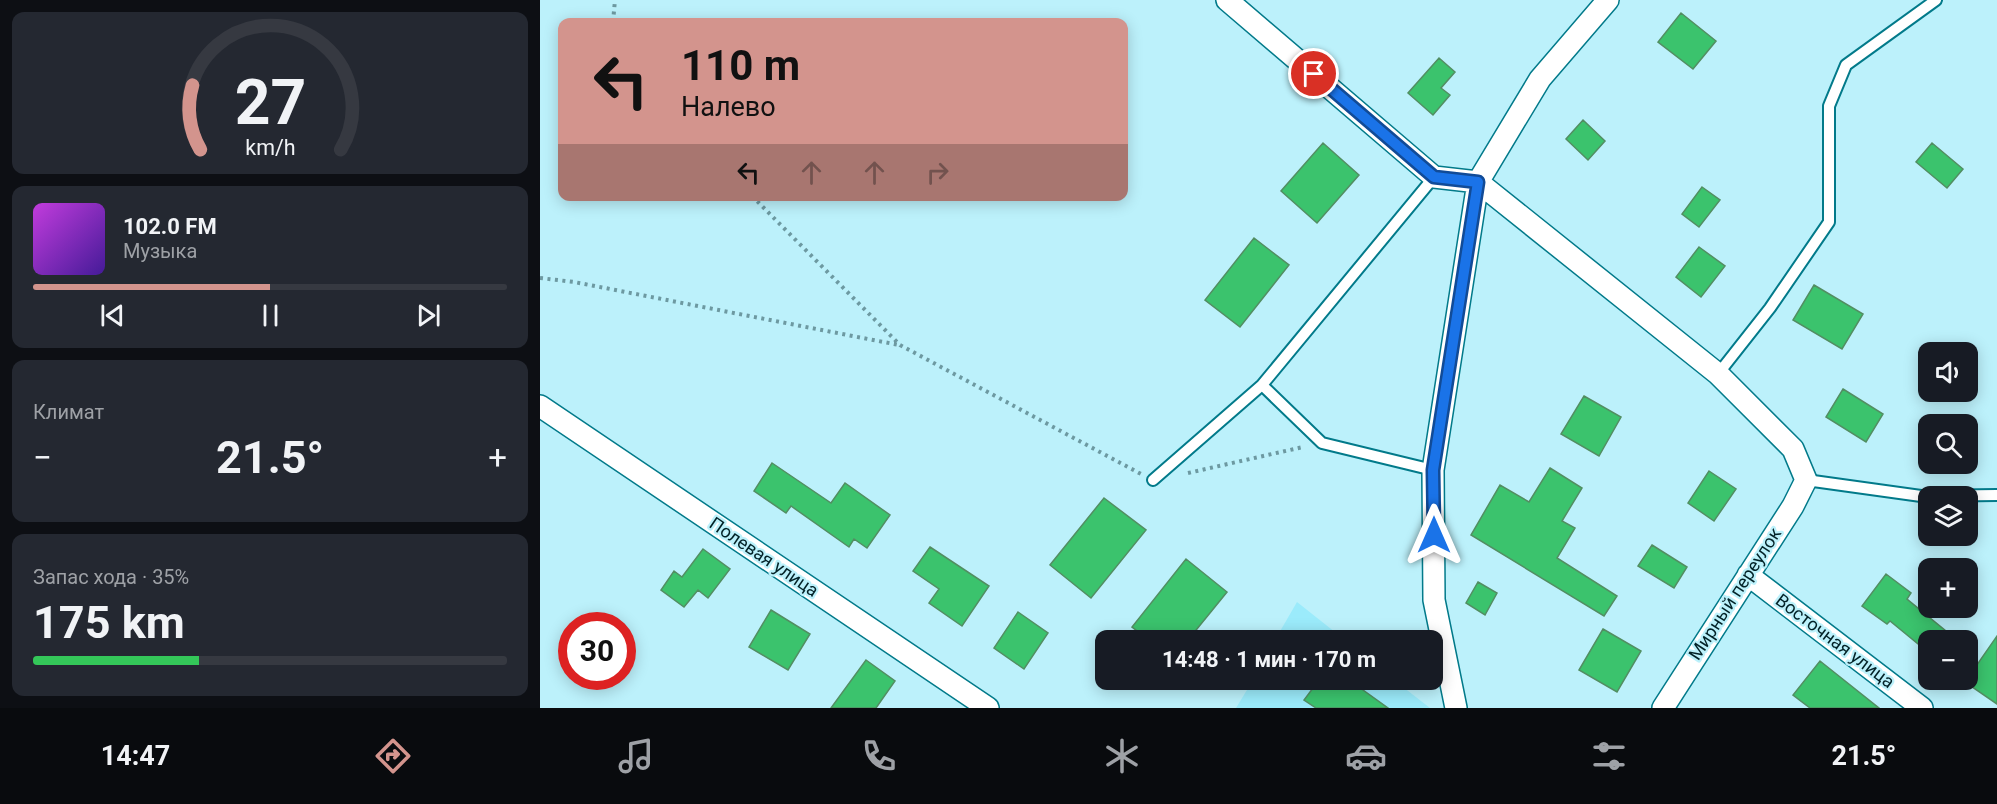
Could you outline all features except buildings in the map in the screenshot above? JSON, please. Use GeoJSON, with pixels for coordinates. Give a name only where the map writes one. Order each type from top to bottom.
{"type":"FeatureCollection","features":[{"type":"Feature","properties":{"kind":"street"},"geometry":{"type":"LineString","coordinates":[[1227,0],[1434,177],[1478,182],[1719,375],[1793,449],[1806,480]]}},
{"type":"Feature","properties":{"kind":"street"},"geometry":{"type":"LineString","coordinates":[[1456,708],[1434,600],[1433,470],[1478,182],[1540,79],[1608,0]]}},
{"type":"Feature","properties":{"kind":"street","name":"Полевая улица"},"geometry":{"type":"LineString","coordinates":[[540,406],[988,708]]}},
{"type":"Feature","properties":{"kind":"street","name":"Мирный переулок"},"geometry":{"type":"LineString","coordinates":[[1663,708],[1793,506],[1806,480]]}},
{"type":"Feature","properties":{"kind":"street","name":"Восточная улица"},"geometry":{"type":"LineString","coordinates":[[1748,575],[1922,708]]}},
{"type":"Feature","properties":{"kind":"lane"},"geometry":{"type":"LineString","coordinates":[[1719,375],[1770,308],[1829,222],[1829,106],[1846,65],[1936,0]]}},
{"type":"Feature","properties":{"kind":"lane"},"geometry":{"type":"LineString","coordinates":[[1153,480],[1262,385],[1434,177]]}},
{"type":"Feature","properties":{"kind":"lane"},"geometry":{"type":"LineString","coordinates":[[1262,385],[1322,443],[1433,470]]}},
{"type":"Feature","properties":{"kind":"lane"},"geometry":{"type":"LineString","coordinates":[[1806,480],[1920,496],[1997,495]]}},
{"type":"Feature","properties":{"kind":"path"},"geometry":{"type":"LineString","coordinates":[[613,18],[615,0]]}},
{"type":"Feature","properties":{"kind":"path"},"geometry":{"type":"LineString","coordinates":[[758,201],[900,345]]}},
{"type":"Feature","properties":{"kind":"path"},"geometry":{"type":"LineString","coordinates":[[540,279],[574,282],[900,345],[1153,480]]}},
{"type":"Feature","properties":{"kind":"path"},"geometry":{"type":"LineString","coordinates":[[1187,473],[1322,443]]}},
{"type":"Feature","properties":{"kind":"shaded area"},"geometry":{"type":"Polygon","coordinates":[[[1297,602],[1332,630],[1281,630],[1297,602]]]}},
{"type":"Feature","properties":{"kind":"shaded area"},"geometry":{"type":"Polygon","coordinates":[[[1247,690],[1407,690],[1430,708],[1236,708],[1247,690]]]}},
{"type":"Feature","properties":{"kind":"route"},"geometry":{"type":"LineString","coordinates":[[1314,74],[1434,177],[1478,182],[1433,470],[1434,535]]}}]}
